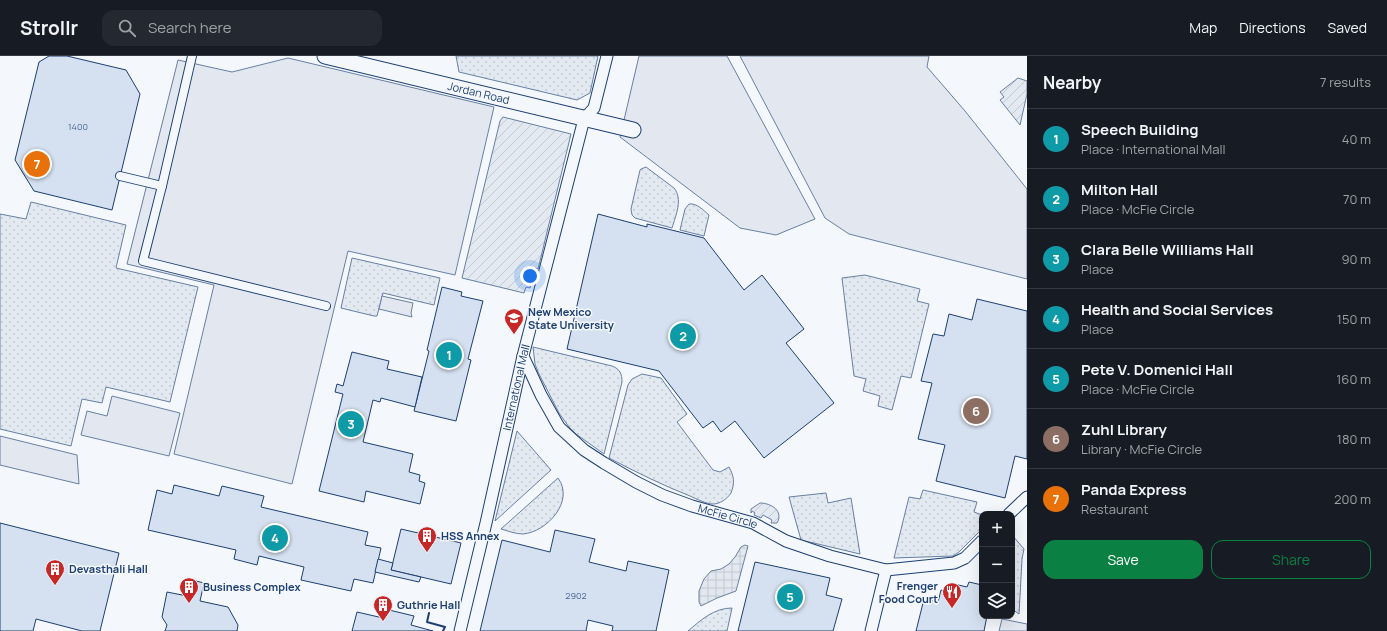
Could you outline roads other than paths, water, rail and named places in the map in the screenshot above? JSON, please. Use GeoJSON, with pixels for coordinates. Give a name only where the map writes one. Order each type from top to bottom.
{"type":"FeatureCollection","features":[{"type":"Feature","properties":{"kind":"street","name":"Jordan Road"},"geometry":{"type":"LineString","coordinates":[[325,56],[633,130]]}},
{"type":"Feature","properties":{"kind":"street","name":"International Mall"},"geometry":{"type":"LineString","coordinates":[[460,631],[486,523],[523,356],[584,119],[594,108],[606,56]]}},
{"type":"Feature","properties":{"kind":"street","name":"McFie Circle"},"geometry":{"type":"LineString","coordinates":[[523,356],[541,395],[559,427],[584,450],[604,463],[662,495],[692,506],[753,523],[786,541],[830,556],[886,570],[954,563],[965,558],[979,544]]}},
{"type":"Feature","properties":{"kind":"street"},"geometry":{"type":"LineString","coordinates":[[1012,511],[1027,497]]}},
{"type":"Feature","properties":{"kind":"street"},"geometry":{"type":"LineString","coordinates":[[871,631],[886,570]]}},
{"type":"Feature","properties":{"kind":"lane"},"geometry":{"type":"LineString","coordinates":[[192,56],[143,261],[326,306]]}},
{"type":"Feature","properties":{"kind":"lane"},"geometry":{"type":"LineString","coordinates":[[120,176],[162,186]]}},
{"type":"Feature","properties":{"kind":"place","name":"Panda Express"},"geometry":{"type":"Point","coordinates":[37,164]}},
{"type":"Feature","properties":{"kind":"place","name":"New Mexico State University"},"geometry":{"type":"Point","coordinates":[514,335]}},
{"type":"Feature","properties":{"kind":"place","name":"Milton Hall"},"geometry":{"type":"Point","coordinates":[683,336]}},
{"type":"Feature","properties":{"kind":"place","name":"Speech Building"},"geometry":{"type":"Point","coordinates":[449,355]}},
{"type":"Feature","properties":{"kind":"place","name":"Zuhl Library"},"geometry":{"type":"Point","coordinates":[976,411]}},
{"type":"Feature","properties":{"kind":"place","name":"Clara Belle Williams Hall"},"geometry":{"type":"Point","coordinates":[351,424]}},
{"type":"Feature","properties":{"kind":"place","name":"Health and Social Services"},"geometry":{"type":"Point","coordinates":[275,538]}},
{"type":"Feature","properties":{"kind":"place","name":"HSS Annex"},"geometry":{"type":"Point","coordinates":[427,553]}},
{"type":"Feature","properties":{"kind":"place","name":"Devasthali Hall"},"geometry":{"type":"Point","coordinates":[55,586]}},
{"type":"Feature","properties":{"kind":"place","name":"Pete V. Domenici Hall"},"geometry":{"type":"Point","coordinates":[790,597]}},
{"type":"Feature","properties":{"kind":"place","name":"Business Complex"},"geometry":{"type":"Point","coordinates":[189,604]}},
{"type":"Feature","properties":{"kind":"place","name":"Frenger Food Court"},"geometry":{"type":"Point","coordinates":[952,609]}},
{"type":"Feature","properties":{"kind":"place","name":"Guthrie Hall"},"geometry":{"type":"Point","coordinates":[383,622]}}]}
